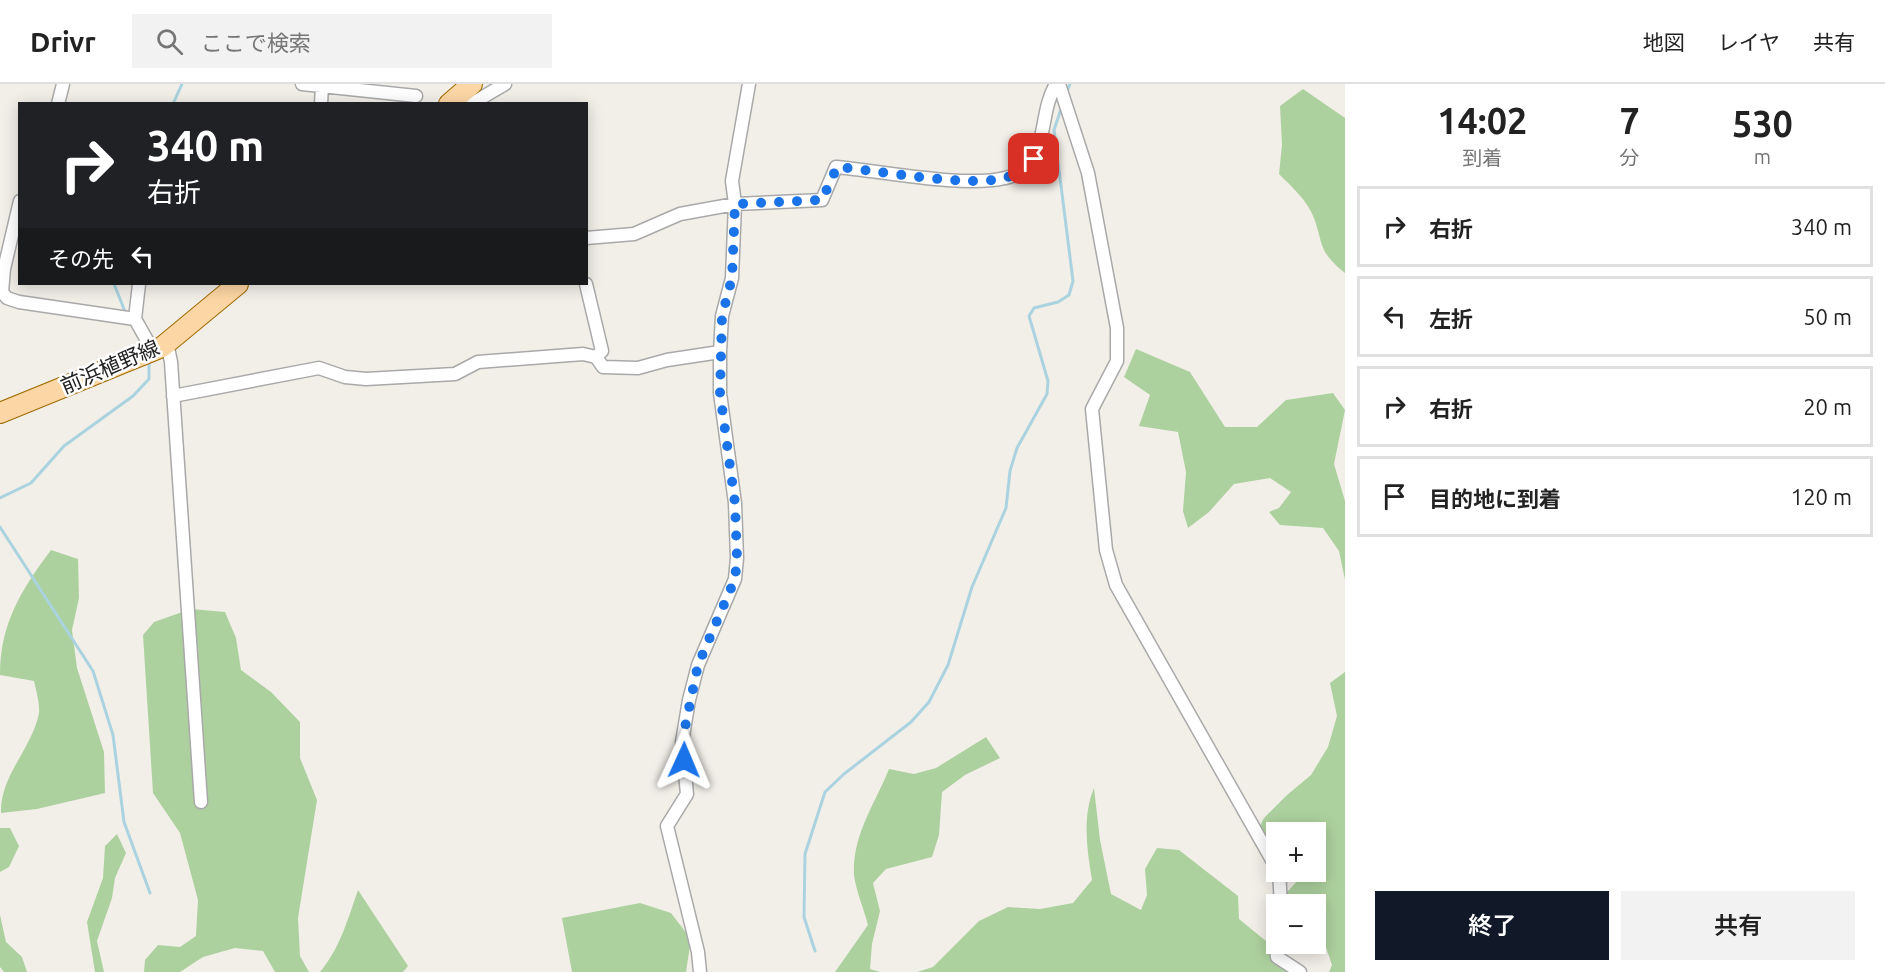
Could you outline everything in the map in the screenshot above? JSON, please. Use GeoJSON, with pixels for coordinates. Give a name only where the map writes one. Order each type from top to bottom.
{"type":"FeatureCollection","features":[{"type":"Feature","properties":{"kind":"main road"},"geometry":{"type":"LineString","coordinates":[[451,102],[472,84]]}},
{"type":"Feature","properties":{"kind":"main road","name":"前浜植野線"},"geometry":{"type":"LineString","coordinates":[[0,413],[160,347],[237,285]]}},
{"type":"Feature","properties":{"kind":"street"},"geometry":{"type":"LineString","coordinates":[[58,102],[63,84]]}},
{"type":"Feature","properties":{"kind":"street"},"geometry":{"type":"LineString","coordinates":[[302,84],[417,95]]}},
{"type":"Feature","properties":{"kind":"street"},"geometry":{"type":"LineString","coordinates":[[474,102],[505,84]]}},
{"type":"Feature","properties":{"kind":"street"},"geometry":{"type":"LineString","coordinates":[[700,972],[698,952],[667,826],[687,795],[682,742],[698,665],[735,579],[737,558],[735,503],[720,393],[720,352],[722,316],[732,278],[735,204],[732,181],[749,84]]}},
{"type":"Feature","properties":{"kind":"street"},"geometry":{"type":"LineString","coordinates":[[588,238],[634,234],[680,214],[735,204],[822,200],[837,167],[969,181],[1006,178],[1024,170],[1034,159],[1041,134],[1043,115],[1058,84]]}},
{"type":"Feature","properties":{"kind":"street"},"geometry":{"type":"LineString","coordinates":[[1058,84],[1088,173],[1117,328],[1117,360],[1092,409],[1106,550],[1113,576],[1210,755],[1266,850]]}},
{"type":"Feature","properties":{"kind":"street"},"geometry":{"type":"LineString","coordinates":[[321,102],[322,86]]}},
{"type":"Feature","properties":{"kind":"street"},"geometry":{"type":"LineString","coordinates":[[18,209],[2,269],[2,292],[7,298],[20,302],[135,319],[160,347],[173,396],[201,802]]}},
{"type":"Feature","properties":{"kind":"street"},"geometry":{"type":"LineString","coordinates":[[135,319],[139,285]]}},
{"type":"Feature","properties":{"kind":"street"},"geometry":{"type":"LineString","coordinates":[[586,285],[602,351],[596,357]]}},
{"type":"Feature","properties":{"kind":"street"},"geometry":{"type":"LineString","coordinates":[[173,396],[319,368],[345,377],[366,379],[455,374],[478,362],[583,354],[596,357],[603,368],[638,368],[667,360],[720,352]]}},
{"type":"Feature","properties":{"kind":"street"},"geometry":{"type":"LineString","coordinates":[[1277,954],[1277,957],[1300,972]]}},
{"type":"Feature","properties":{"kind":"green space"},"geometry":{"type":"Polygon","coordinates":[[[1303,89],[1345,118],[1345,273],[1326,253],[1307,205],[1279,174],[1282,145],[1280,106],[1303,89]]]}},
{"type":"Feature","properties":{"kind":"green space"},"geometry":{"type":"Polygon","coordinates":[[[1136,349],[1190,372],[1225,427],[1257,427],[1286,400],[1333,393],[1345,410],[1334,464],[1345,501],[1345,580],[1339,551],[1323,528],[1280,525],[1269,512],[1279,508],[1291,492],[1270,478],[1234,484],[1209,512],[1188,528],[1183,511],[1186,472],[1178,432],[1139,426],[1150,395],[1124,377],[1136,349]]]}},
{"type":"Feature","properties":{"kind":"green space"},"geometry":{"type":"Polygon","coordinates":[[[51,550],[78,559],[79,598],[72,630],[77,668],[104,752],[105,793],[37,809],[1,813],[6,786],[30,738],[39,713],[34,681],[0,675],[4,640],[14,608],[30,579],[51,550]]]}},
{"type":"Feature","properties":{"kind":"green space"},"geometry":{"type":"Polygon","coordinates":[[[191,609],[225,612],[236,638],[241,670],[271,692],[300,722],[300,758],[317,800],[298,918],[300,956],[309,972],[275,972],[263,951],[235,948],[203,957],[180,972],[144,972],[145,960],[158,945],[180,947],[196,936],[198,900],[180,833],[153,793],[143,635],[154,622],[191,609]]]}},
{"type":"Feature","properties":{"kind":"green space"},"geometry":{"type":"Polygon","coordinates":[[[1345,672],[1345,972],[1329,972],[1332,965],[1326,948],[1326,894],[1286,894],[1296,882],[1326,882],[1326,822],[1266,822],[1266,847],[1253,839],[1264,818],[1311,775],[1328,747],[1337,716],[1330,683],[1345,672]]]}},
{"type":"Feature","properties":{"kind":"green space"},"geometry":{"type":"Polygon","coordinates":[[[986,737],[1000,758],[965,775],[942,792],[939,835],[932,857],[886,869],[873,883],[880,911],[872,944],[870,969],[880,972],[835,972],[868,925],[855,881],[854,860],[866,820],[889,769],[914,774],[936,768],[986,737]]]}},
{"type":"Feature","properties":{"kind":"green space"},"geometry":{"type":"Polygon","coordinates":[[[1094,788],[1100,840],[1111,894],[1141,910],[1147,895],[1145,869],[1157,848],[1179,850],[1238,896],[1239,919],[1266,941],[1266,954],[1278,954],[1293,972],[917,972],[933,967],[979,921],[1008,907],[1040,909],[1073,903],[1092,880],[1087,845],[1090,799],[1094,788]]]}},
{"type":"Feature","properties":{"kind":"green space"},"geometry":{"type":"Polygon","coordinates":[[[0,828],[10,828],[19,846],[9,867],[0,872],[0,828]]]}},
{"type":"Feature","properties":{"kind":"green space"},"geometry":{"type":"Polygon","coordinates":[[[117,834],[126,853],[115,878],[112,898],[97,941],[104,972],[95,972],[87,922],[103,878],[105,846],[117,834]]]}},
{"type":"Feature","properties":{"kind":"green space"},"geometry":{"type":"Polygon","coordinates":[[[358,890],[408,966],[403,972],[320,972],[338,943],[358,890]]]}},
{"type":"Feature","properties":{"kind":"green space"},"geometry":{"type":"Polygon","coordinates":[[[640,903],[671,913],[691,939],[686,972],[572,972],[562,918],[640,903]]]}},
{"type":"Feature","properties":{"kind":"green space"},"geometry":{"type":"Polygon","coordinates":[[[0,915],[6,942],[22,957],[27,972],[4,972],[0,967],[0,915]]]}},
{"type":"Feature","properties":{"kind":"waterway"},"geometry":{"type":"LineString","coordinates":[[174,102],[182,84]]}},
{"type":"Feature","properties":{"kind":"waterway"},"geometry":{"type":"LineString","coordinates":[[1066,94],[1070,84]]}},
{"type":"Feature","properties":{"kind":"waterway"},"geometry":{"type":"LineString","coordinates":[[815,951],[804,917],[805,854],[825,792],[844,774],[911,722],[929,702],[948,665],[972,587],[1006,508],[1010,471],[1017,448],[1047,394],[1048,381],[1029,316],[1034,308],[1058,302],[1069,295],[1073,281],[1054,130],[1062,106]]}},
{"type":"Feature","properties":{"kind":"waterway"},"geometry":{"type":"LineString","coordinates":[[114,285],[126,314]]}},
{"type":"Feature","properties":{"kind":"waterway"},"geometry":{"type":"LineString","coordinates":[[0,498],[31,483],[64,446],[133,396],[149,379],[149,360]]}},
{"type":"Feature","properties":{"kind":"waterway"},"geometry":{"type":"LineString","coordinates":[[0,527],[93,671],[113,735],[124,822],[150,893]]}},
{"type":"Feature","properties":{"kind":"route"},"geometry":{"type":"LineString","coordinates":[[684,760],[682,742],[698,665],[735,579],[737,558],[735,503],[720,393],[722,316],[732,278],[735,204],[822,200],[837,167],[969,181],[1006,178],[1024,170],[1034,159]]}}]}
